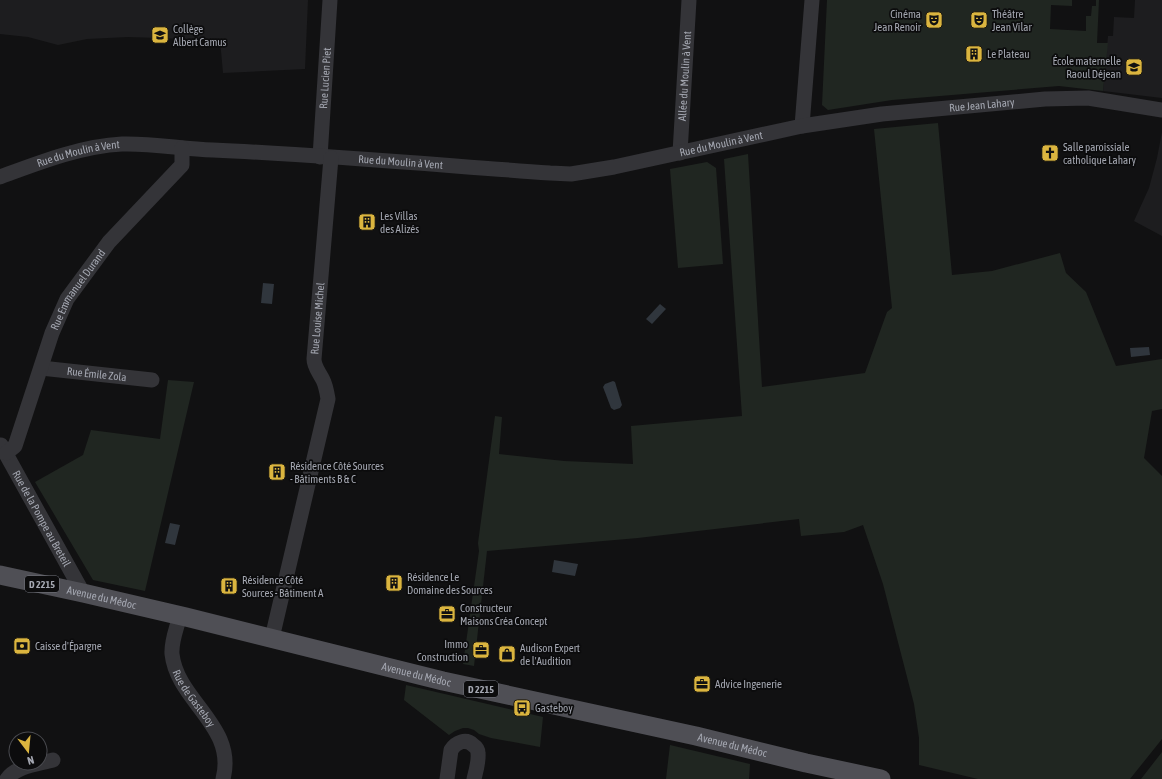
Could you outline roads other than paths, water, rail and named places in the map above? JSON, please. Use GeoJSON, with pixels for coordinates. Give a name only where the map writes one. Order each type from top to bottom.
{"type":"FeatureCollection","features":[{"type":"Feature","properties":{"kind":"main road","name":"Avenue du Médoc"},"geometry":{"type":"LineString","coordinates":[[0,575],[180,615],[443,681],[696,736],[806,763],[881,779]]}},
{"type":"Feature","properties":{"kind":"street","name":"Rue Lucien Piet"},"geometry":{"type":"LineString","coordinates":[[326,157],[330,0]]}},
{"type":"Feature","properties":{"kind":"street","name":"Allée du Moulin à Vent"},"geometry":{"type":"LineString","coordinates":[[680,153],[690,0]]}},
{"type":"Feature","properties":{"kind":"street"},"geometry":{"type":"LineString","coordinates":[[802,126],[802,109],[812,0]]}},
{"type":"Feature","properties":{"kind":"street","name":"Rue Jean Lahary"},"geometry":{"type":"LineString","coordinates":[[802,126],[882,114],[1061,99],[1088,98],[1162,110]]}},
{"type":"Feature","properties":{"kind":"street","name":"Rue du Moulin à Vent"},"geometry":{"type":"LineString","coordinates":[[0,177],[71,153],[122,144],[147,144],[182,148],[571,174],[614,167],[802,126]]}},
{"type":"Feature","properties":{"kind":"street","name":"Rue Emmanuel Durand"},"geometry":{"type":"LineString","coordinates":[[3,449],[15,446],[52,333],[67,299],[109,242],[182,165],[182,148]]}},
{"type":"Feature","properties":{"kind":"street","name":"Rue Louise Michel"},"geometry":{"type":"LineString","coordinates":[[272,638],[328,399],[324,381],[314,363],[326,157]]}},
{"type":"Feature","properties":{"kind":"street","name":"Rue Émile Zola"},"geometry":{"type":"LineString","coordinates":[[41,368],[152,380]]}},
{"type":"Feature","properties":{"kind":"street","name":"Rue de la Pompe au Breteil"},"geometry":{"type":"LineString","coordinates":[[3,449],[83,593]]}},
{"type":"Feature","properties":{"kind":"street","name":"Rue de Gasteboy"},"geometry":{"type":"LineString","coordinates":[[180,615],[173,642],[172,653],[174,662],[181,681],[215,729],[220,740],[225,760],[225,771],[222,779]]}},
{"type":"Feature","properties":{"kind":"street"},"geometry":{"type":"LineString","coordinates":[[447,779],[451,750],[457,744],[466,741],[471,743],[477,749],[478,753],[474,779]]}},
{"type":"Feature","properties":{"kind":"street"},"geometry":{"type":"LineString","coordinates":[[7,779],[10,774],[24,768],[53,760]]}},
{"type":"Feature","properties":{"kind":"place","name":"Cinéma Jean Renoir"},"geometry":{"type":"Point","coordinates":[934,20]}},
{"type":"Feature","properties":{"kind":"place","name":"Théâtre Jean Vilar"},"geometry":{"type":"Point","coordinates":[979,20]}},
{"type":"Feature","properties":{"kind":"place","name":"Collège Albert Camus"},"geometry":{"type":"Point","coordinates":[160,35]}},
{"type":"Feature","properties":{"kind":"place","name":"Le Plateau"},"geometry":{"type":"Point","coordinates":[974,54]}},
{"type":"Feature","properties":{"kind":"place","name":"École maternelle Raoul Déjean"},"geometry":{"type":"Point","coordinates":[1134,67]}},
{"type":"Feature","properties":{"kind":"place","name":"Salle paroissiale catholique Lahary"},"geometry":{"type":"Point","coordinates":[1050,153]}},
{"type":"Feature","properties":{"kind":"place","name":"Les Villas des Alizés"},"geometry":{"type":"Point","coordinates":[367,222]}},
{"type":"Feature","properties":{"kind":"place","name":"Résidence Côté Sources - Bâtiments B & C"},"geometry":{"type":"Point","coordinates":[277,472]}},
{"type":"Feature","properties":{"kind":"place","name":"Résidence Le Domaine des Sources"},"geometry":{"type":"Point","coordinates":[394,583]}},
{"type":"Feature","properties":{"kind":"place","name":"Résidence Côté Sources - Bâtiment A"},"geometry":{"type":"Point","coordinates":[229,586]}},
{"type":"Feature","properties":{"kind":"place","name":"Constructeur Maisons Créa Concept"},"geometry":{"type":"Point","coordinates":[447,614]}},
{"type":"Feature","properties":{"kind":"place","name":"Caisse d'Épargne"},"geometry":{"type":"Point","coordinates":[22,646]}},
{"type":"Feature","properties":{"kind":"place","name":"Immo Construction"},"geometry":{"type":"Point","coordinates":[481,650]}},
{"type":"Feature","properties":{"kind":"place","name":"Audison Expert de l'Audition"},"geometry":{"type":"Point","coordinates":[507,654]}},
{"type":"Feature","properties":{"kind":"place","name":"Advice Ingenerie"},"geometry":{"type":"Point","coordinates":[702,684]}},
{"type":"Feature","properties":{"kind":"place","name":"Gasteboy"},"geometry":{"type":"Point","coordinates":[522,708]}}]}
